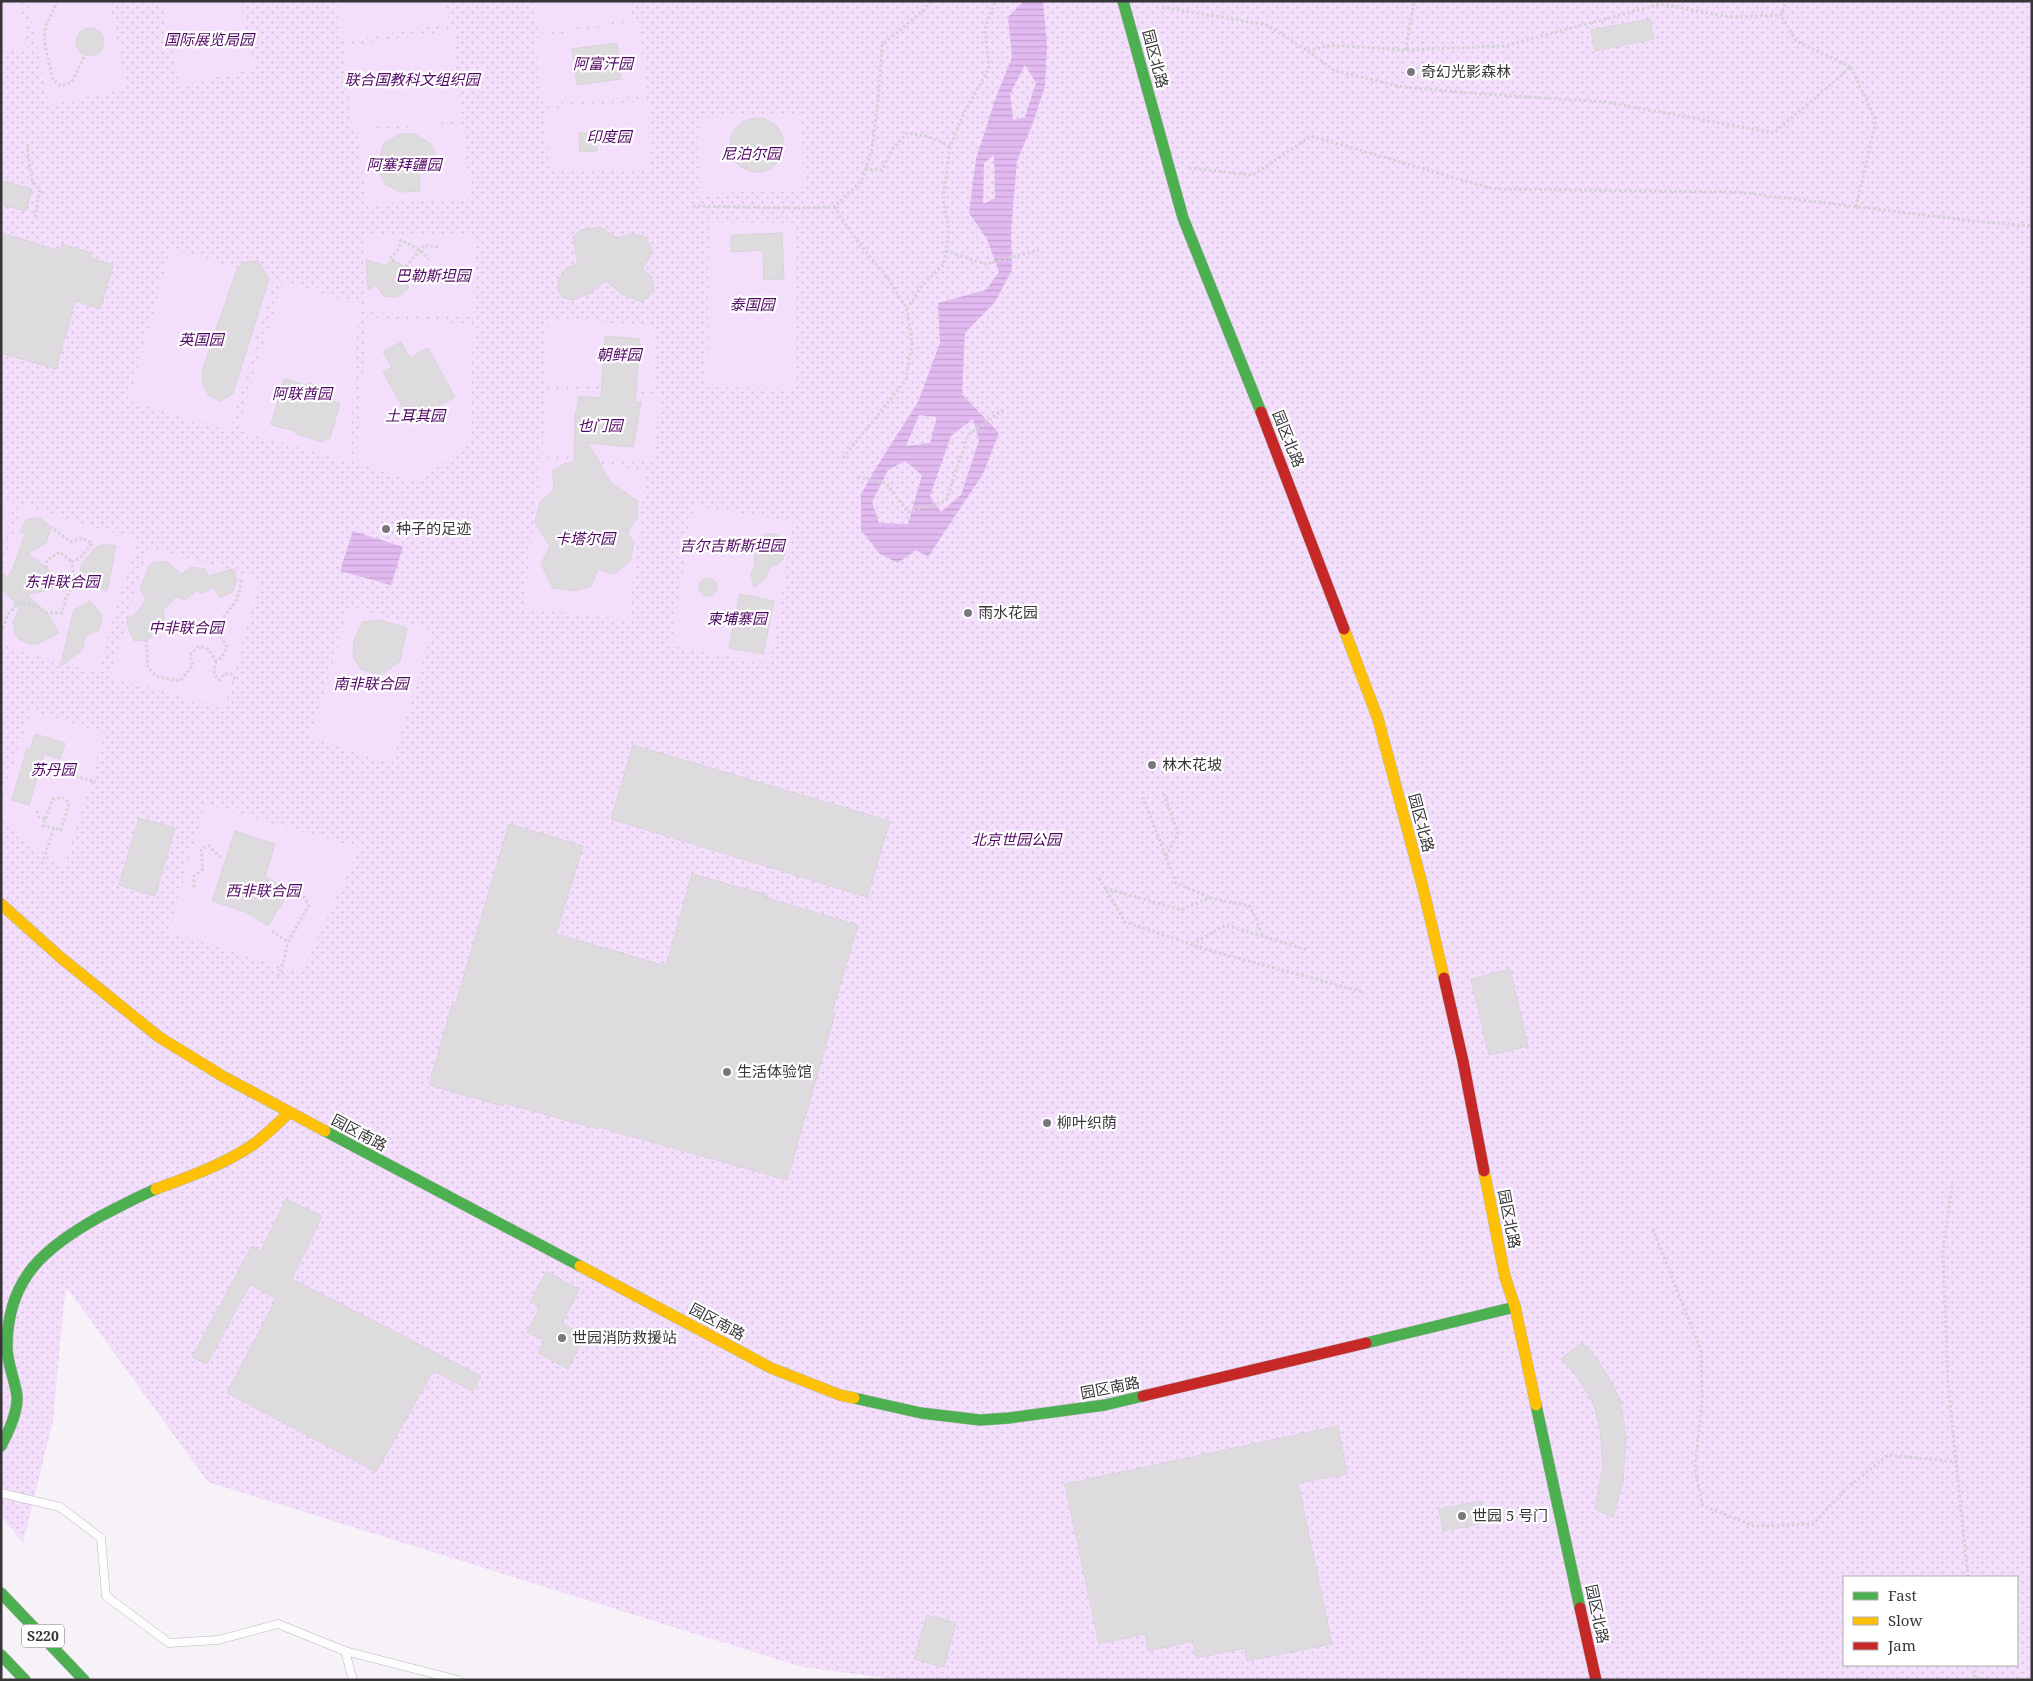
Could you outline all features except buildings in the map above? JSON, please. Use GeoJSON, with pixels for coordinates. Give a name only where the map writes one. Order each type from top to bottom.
{"type":"FeatureCollection","features":[{"type":"Feature","properties":{"kind":"street","name":"园区北路"},"geometry":{"type":"LineString","coordinates":[[1124,1],[1183,218],[1293,491],[1378,719],[1425,897],[1463,1061],[1505,1277],[1515,1307],[1596,1680]]}},
{"type":"Feature","properties":{"kind":"street","name":"园区南路"},"geometry":{"type":"LineString","coordinates":[[1,904],[60,957],[159,1037],[224,1077],[771,1368],[840,1395],[921,1413],[980,1420],[1009,1418],[1100,1406],[1515,1307]]}},
{"type":"Feature","properties":{"kind":"street"},"geometry":{"type":"LineString","coordinates":[[1,1446],[10,1429],[17,1398],[8,1348],[12,1303],[32,1266],[48,1250],[83,1226],[141,1195],[197,1174],[238,1154],[255,1143],[289,1113]]}},
{"type":"Feature","properties":{"kind":"street","name":"S220"},"geometry":{"type":"LineString","coordinates":[[1,1593],[79,1678]]}},
{"type":"Feature","properties":{"kind":"street"},"geometry":{"type":"LineString","coordinates":[[1,1654],[25,1680]]}},
{"type":"Feature","properties":{"kind":"lane"},"geometry":{"type":"LineString","coordinates":[[1,1494],[60,1507],[101,1538],[106,1596],[169,1643],[218,1640],[278,1624],[345,1651],[458,1680]]}},
{"type":"Feature","properties":{"kind":"lane"},"geometry":{"type":"LineString","coordinates":[[345,1651],[353,1680]]}},
{"type":"Feature","properties":{"kind":"path"},"geometry":{"type":"LineString","coordinates":[[58,1],[46,25],[44,40],[53,80],[60,86],[72,82],[84,55]]}},
{"type":"Feature","properties":{"kind":"path"},"geometry":{"type":"LineString","coordinates":[[692,206],[834,207],[862,180],[872,149],[879,93],[882,46],[924,10],[931,1]]}},
{"type":"Feature","properties":{"kind":"path"},"geometry":{"type":"LineString","coordinates":[[907,309],[921,287],[944,264],[949,230],[943,200],[950,146],[964,112],[989,68],[985,28],[994,4],[1000,1]]}},
{"type":"Feature","properties":{"kind":"path"},"geometry":{"type":"LineString","coordinates":[[1406,50],[1414,1]]}},
{"type":"Feature","properties":{"kind":"path"},"geometry":{"type":"LineString","coordinates":[[1781,16],[1786,1]]}},
{"type":"Feature","properties":{"kind":"path"},"geometry":{"type":"LineString","coordinates":[[1308,51],[1330,45],[1406,50],[1504,46],[1661,4],[1729,18],[1781,16]]}},
{"type":"Feature","properties":{"kind":"path"},"geometry":{"type":"LineString","coordinates":[[1162,7],[1267,25],[1335,71],[1403,87],[1606,102],[1774,133],[1851,67]]}},
{"type":"Feature","properties":{"kind":"path"},"geometry":{"type":"LineString","coordinates":[[1781,16],[1796,40],[1851,67],[1876,121],[1856,207]]}},
{"type":"Feature","properties":{"kind":"path"},"geometry":{"type":"LineString","coordinates":[[865,169],[882,170],[893,148],[907,133],[927,136],[950,146]]}},
{"type":"Feature","properties":{"kind":"path"},"geometry":{"type":"LineString","coordinates":[[1169,166],[1253,175],[1311,136],[1493,189],[1736,192],[1974,221],[2032,226]]}},
{"type":"Feature","properties":{"kind":"path"},"geometry":{"type":"LineString","coordinates":[[28,144],[27,158],[31,169],[32,182],[40,189],[35,217]]}},
{"type":"Feature","properties":{"kind":"path"},"geometry":{"type":"LineString","coordinates":[[834,207],[858,242],[889,280],[907,309],[912,344],[906,380],[843,458]]}},
{"type":"Feature","properties":{"kind":"path"},"geometry":{"type":"LineString","coordinates":[[394,261],[390,258],[399,249],[400,240],[420,250],[429,259]]}},
{"type":"Feature","properties":{"kind":"path"},"geometry":{"type":"LineString","coordinates":[[406,267],[424,245],[438,247]]}},
{"type":"Feature","properties":{"kind":"path"},"geometry":{"type":"LineString","coordinates":[[946,251],[986,264],[1039,250]]}},
{"type":"Feature","properties":{"kind":"path"},"geometry":{"type":"LineString","coordinates":[[858,477],[886,483],[908,512],[946,501],[968,434],[1004,409]]}},
{"type":"Feature","properties":{"kind":"path"},"geometry":{"type":"LineString","coordinates":[[51,527],[71,542],[82,538],[92,543],[80,558],[72,562]]}},
{"type":"Feature","properties":{"kind":"path"},"geometry":{"type":"LineString","coordinates":[[1,633],[8,614],[20,602],[36,606],[47,613],[62,613],[66,598],[74,583],[72,562],[60,552],[47,560],[46,568]]}},
{"type":"Feature","properties":{"kind":"path"},"geometry":{"type":"LineString","coordinates":[[216,661],[222,657],[227,647],[216,628],[225,613],[235,606],[240,593],[241,579]]}},
{"type":"Feature","properties":{"kind":"path"},"geometry":{"type":"LineString","coordinates":[[146,640],[148,668],[158,677],[180,681],[192,665],[190,655],[199,646],[208,649],[216,661],[214,673],[219,680],[225,673],[231,674],[236,680]]}},
{"type":"Feature","properties":{"kind":"path"},"geometry":{"type":"LineString","coordinates":[[61,772],[96,782]]}},
{"type":"Feature","properties":{"kind":"path"},"geometry":{"type":"LineString","coordinates":[[1164,794],[1178,834],[1166,856]]}},
{"type":"Feature","properties":{"kind":"path"},"geometry":{"type":"LineString","coordinates":[[62,797],[69,804],[61,830],[54,828],[43,826],[53,799],[62,797]]}},
{"type":"Feature","properties":{"kind":"path"},"geometry":{"type":"LineString","coordinates":[[1143,797],[1176,883],[1210,898],[1250,906],[1263,936]]}},
{"type":"Feature","properties":{"kind":"path"},"geometry":{"type":"LineString","coordinates":[[37,811],[39,817],[46,819]]}},
{"type":"Feature","properties":{"kind":"path"},"geometry":{"type":"LineString","coordinates":[[42,864],[54,828]]}},
{"type":"Feature","properties":{"kind":"path"},"geometry":{"type":"LineString","coordinates":[[194,887],[194,876],[203,869],[202,849],[209,846],[221,858]]}},
{"type":"Feature","properties":{"kind":"path"},"geometry":{"type":"LineString","coordinates":[[1100,878],[1125,922],[1192,944],[1363,992]]}},
{"type":"Feature","properties":{"kind":"path"},"geometry":{"type":"LineString","coordinates":[[1104,888],[1181,910],[1210,898]]}},
{"type":"Feature","properties":{"kind":"path"},"geometry":{"type":"LineString","coordinates":[[278,976],[288,942],[309,905],[301,892]]}},
{"type":"Feature","properties":{"kind":"path"},"geometry":{"type":"LineString","coordinates":[[1192,944],[1226,925],[1308,950]]}},
{"type":"Feature","properties":{"kind":"path"},"geometry":{"type":"LineString","coordinates":[[272,930],[288,942]]}},
{"type":"Feature","properties":{"kind":"path"},"geometry":{"type":"LineString","coordinates":[[1952,1186],[1943,1252],[1948,1383],[1968,1576]]}},
{"type":"Feature","properties":{"kind":"path"},"geometry":{"type":"LineString","coordinates":[[1653,1229],[1701,1350],[1702,1401],[1695,1468],[1702,1506],[1754,1526],[1813,1524],[1848,1486],[1888,1455],[1957,1462]]}},
{"type":"Feature","properties":{"kind":"path"},"geometry":{"type":"LineString","coordinates":[[1975,1666],[1975,1680]]}},
{"type":"Feature","properties":{"kind":"green space","name":"北京世园公园"},"geometry":{"type":"Polygon","coordinates":[[[1,1],[2032,1],[2032,1680],[901,1680],[802,1667],[208,1482],[67,1288],[64,1302],[53,1421],[23,1543],[1,1516],[1,1]]]}},
{"type":"Feature","properties":{"kind":"green space"},"geometry":{"type":"Polygon","coordinates":[[[1,1],[19,1],[28,49],[1,49],[1,1]]]}},
{"type":"Feature","properties":{"kind":"green space"},"geometry":{"type":"Polygon","coordinates":[[[28,1],[109,1],[127,89],[49,105],[28,1]]]}},
{"type":"Feature","properties":{"kind":"green space","name":"国际展览局园"},"geometry":{"type":"Polygon","coordinates":[[[161,1],[240,1],[255,68],[180,86],[161,1]]]}},
{"type":"Feature","properties":{"kind":"green space"},"geometry":{"type":"Polygon","coordinates":[[[336,1],[446,1],[449,22],[344,42],[336,1]]]}},
{"type":"Feature","properties":{"kind":"green space"},"geometry":{"type":"Polygon","coordinates":[[[533,1],[628,1],[631,18],[539,34],[533,1]]]}},
{"type":"Feature","properties":{"kind":"green space","name":"阿富汗园"},"geometry":{"type":"Polygon","coordinates":[[[638,21],[648,96],[543,104],[535,38],[638,21]]]}},
{"type":"Feature","properties":{"kind":"green space","name":"联合国教科文组织园"},"geometry":{"type":"Polygon","coordinates":[[[453,30],[461,121],[353,129],[343,47],[453,30]]]}},
{"type":"Feature","properties":{"kind":"green space","name":"印度园"},"geometry":{"type":"Polygon","coordinates":[[[648,101],[649,169],[549,172],[545,109],[648,101]]]}},
{"type":"Feature","properties":{"kind":"green space","name":"尼泊尔园"},"geometry":{"type":"Polygon","coordinates":[[[801,113],[804,189],[702,194],[698,118],[801,113]]]}},
{"type":"Feature","properties":{"kind":"green space","name":"阿塞拜疆园"},"geometry":{"type":"Polygon","coordinates":[[[462,124],[471,198],[367,204],[357,131],[462,124]]]}},
{"type":"Feature","properties":{"kind":"green space","name":"泰国园"},"geometry":{"type":"Polygon","coordinates":[[[709,222],[796,223],[794,388],[707,387],[709,222]]]}},
{"type":"Feature","properties":{"kind":"green space","name":"巴勒斯坦园"},"geometry":{"type":"Polygon","coordinates":[[[474,236],[473,317],[364,312],[363,237],[474,236]]]}},
{"type":"Feature","properties":{"kind":"green space","name":"英国园"},"geometry":{"type":"Polygon","coordinates":[[[172,249],[274,279],[230,431],[128,401],[172,249]]]}},
{"type":"Feature","properties":{"kind":"green space","name":"阿联酋园"},"geometry":{"type":"Polygon","coordinates":[[[283,281],[359,304],[349,463],[238,429],[283,281]]]}},
{"type":"Feature","properties":{"kind":"green space","name":"土耳其园"},"geometry":{"type":"Polygon","coordinates":[[[367,317],[474,324],[468,443],[418,482],[356,462],[367,317]]]}},
{"type":"Feature","properties":{"kind":"green space","name":"朝鲜园"},"geometry":{"type":"Polygon","coordinates":[[[548,320],[656,325],[653,389],[544,383],[548,320]]]}},
{"type":"Feature","properties":{"kind":"green space","name":"也门园"},"geometry":{"type":"Polygon","coordinates":[[[547,389],[659,397],[654,462],[542,454],[547,389]]]}},
{"type":"Feature","properties":{"kind":"green space","name":"卡塔尔园"},"geometry":{"type":"Polygon","coordinates":[[[542,457],[646,470],[628,620],[524,608],[542,457]]]}},
{"type":"Feature","properties":{"kind":"green space"},"geometry":{"type":"Polygon","coordinates":[[[1,498],[15,503],[1,548],[1,498]]]}},
{"type":"Feature","properties":{"kind":"green space","name":"东非联合园"},"geometry":{"type":"Polygon","coordinates":[[[22,505],[137,540],[97,673],[1,644],[1,575],[22,505]]]}},
{"type":"Feature","properties":{"kind":"green space"},"geometry":{"type":"Polygon","coordinates":[[[694,506],[793,522],[770,664],[671,646],[694,506]]]}},
{"type":"Feature","properties":{"kind":"green space","name":"中非联合园"},"geometry":{"type":"Polygon","coordinates":[[[148,547],[260,579],[224,709],[111,677],[148,547]]]}},
{"type":"Feature","properties":{"kind":"green space","name":"南非联合园"},"geometry":{"type":"Polygon","coordinates":[[[350,606],[432,631],[392,763],[310,738],[350,606]]]}},
{"type":"Feature","properties":{"kind":"green space","name":"苏丹园"},"geometry":{"type":"Polygon","coordinates":[[[31,710],[105,733],[63,870],[1,817],[1,808],[31,710]]]}},
{"type":"Feature","properties":{"kind":"green space","name":"西非联合园"},"geometry":{"type":"Polygon","coordinates":[[[205,804],[360,848],[301,973],[169,932],[205,804]]]}},
{"type":"Feature","properties":{"kind":"shaded area"},"geometry":{"type":"Polygon","coordinates":[[[1024,1],[1043,1],[1047,44],[1045,86],[1033,123],[1017,161],[1011,232],[1012,270],[995,302],[965,333],[962,394],[999,433],[983,474],[928,557],[916,550],[898,563],[880,554],[861,530],[861,494],[918,402],[940,343],[938,303],[986,290],[999,272],[987,239],[969,213],[976,159],[995,100],[1012,57],[1008,17],[1024,1]],[[1025,65],[1010,94],[1013,120],[1025,117],[1036,83],[1025,65]],[[994,155],[984,163],[983,204],[995,198],[994,155]],[[919,415],[906,446],[930,443],[937,417],[919,415]],[[973,419],[951,436],[930,496],[941,512],[961,495],[979,440],[973,419]],[[905,461],[888,470],[872,502],[879,523],[908,524],[922,475],[905,461]]]}},
{"type":"Feature","properties":{"kind":"shaded area"},"geometry":{"type":"Polygon","coordinates":[[[353,531],[403,547],[391,585],[340,571],[353,531]]]}},
{"type":"Feature","properties":{"kind":"traffic: fast"},"geometry":{"type":"LineString","coordinates":[[1123,1],[1183,218],[1261,412]]}},
{"type":"Feature","properties":{"kind":"traffic: fast"},"geometry":{"type":"LineString","coordinates":[[325,1131],[580,1266]]}},
{"type":"Feature","properties":{"kind":"traffic: fast"},"geometry":{"type":"LineString","coordinates":[[1,1446],[12,1422],[17,1402],[7,1347],[9,1323],[14,1302],[22,1283],[33,1267],[63,1240],[101,1216],[156,1189]]}},
{"type":"Feature","properties":{"kind":"traffic: fast"},"geometry":{"type":"LineString","coordinates":[[1366,1343],[1515,1307]]}},
{"type":"Feature","properties":{"kind":"traffic: fast"},"geometry":{"type":"LineString","coordinates":[[854,1398],[921,1413],[980,1420],[1105,1405],[1143,1396]]}},
{"type":"Feature","properties":{"kind":"traffic: fast"},"geometry":{"type":"LineString","coordinates":[[1536,1405],[1580,1608]]}},
{"type":"Feature","properties":{"kind":"traffic: fast"},"geometry":{"type":"LineString","coordinates":[[1,1593],[84,1680]]}},
{"type":"Feature","properties":{"kind":"traffic: fast"},"geometry":{"type":"LineString","coordinates":[[1,1655],[25,1680]]}},
{"type":"Feature","properties":{"kind":"traffic: slow"},"geometry":{"type":"LineString","coordinates":[[1344,629],[1378,719],[1423,888],[1444,978]]}},
{"type":"Feature","properties":{"kind":"traffic: slow"},"geometry":{"type":"LineString","coordinates":[[1,904],[60,957],[159,1037],[224,1077],[325,1131]]}},
{"type":"Feature","properties":{"kind":"traffic: slow"},"geometry":{"type":"LineString","coordinates":[[156,1189],[207,1170],[231,1158],[258,1140],[289,1113]]}},
{"type":"Feature","properties":{"kind":"traffic: slow"},"geometry":{"type":"LineString","coordinates":[[1484,1171],[1505,1277],[1515,1307],[1536,1405]]}},
{"type":"Feature","properties":{"kind":"traffic: slow"},"geometry":{"type":"LineString","coordinates":[[580,1266],[771,1368],[840,1395],[854,1398]]}},
{"type":"Feature","properties":{"kind":"traffic: jam"},"geometry":{"type":"LineString","coordinates":[[1261,412],[1344,629]]}},
{"type":"Feature","properties":{"kind":"traffic: jam"},"geometry":{"type":"LineString","coordinates":[[1444,978],[1463,1061],[1484,1171]]}},
{"type":"Feature","properties":{"kind":"traffic: jam"},"geometry":{"type":"LineString","coordinates":[[1143,1396],[1366,1343]]}},
{"type":"Feature","properties":{"kind":"traffic: jam"},"geometry":{"type":"LineString","coordinates":[[1580,1608],[1596,1680]]}},
{"type":"Feature","properties":{"kind":"place","name":"奇幻光影森林"},"geometry":{"type":"Point","coordinates":[1411,72]}},
{"type":"Feature","properties":{"kind":"place","name":"种子的足迹"},"geometry":{"type":"Point","coordinates":[386,529]}},
{"type":"Feature","properties":{"kind":"place","name":"雨水花园"},"geometry":{"type":"Point","coordinates":[968,613]}},
{"type":"Feature","properties":{"kind":"place","name":"林木花坡"},"geometry":{"type":"Point","coordinates":[1152,765]}},
{"type":"Feature","properties":{"kind":"place","name":"生活体验馆"},"geometry":{"type":"Point","coordinates":[727,1072]}},
{"type":"Feature","properties":{"kind":"place","name":"柳叶织荫"},"geometry":{"type":"Point","coordinates":[1047,1123]}},
{"type":"Feature","properties":{"kind":"place","name":"世园消防救援站"},"geometry":{"type":"Point","coordinates":[562,1338]}},
{"type":"Feature","properties":{"kind":"place","name":"世园 5 号门"},"geometry":{"type":"Point","coordinates":[1462,1516]}},
{"type":"Feature","properties":{"kind":"park label","name":"吉尔吉斯斯坦园"},"geometry":{"type":"Point","coordinates":[732,546]}},
{"type":"Feature","properties":{"kind":"park label","name":"柬埔寨园"},"geometry":{"type":"Point","coordinates":[737,619]}}]}
